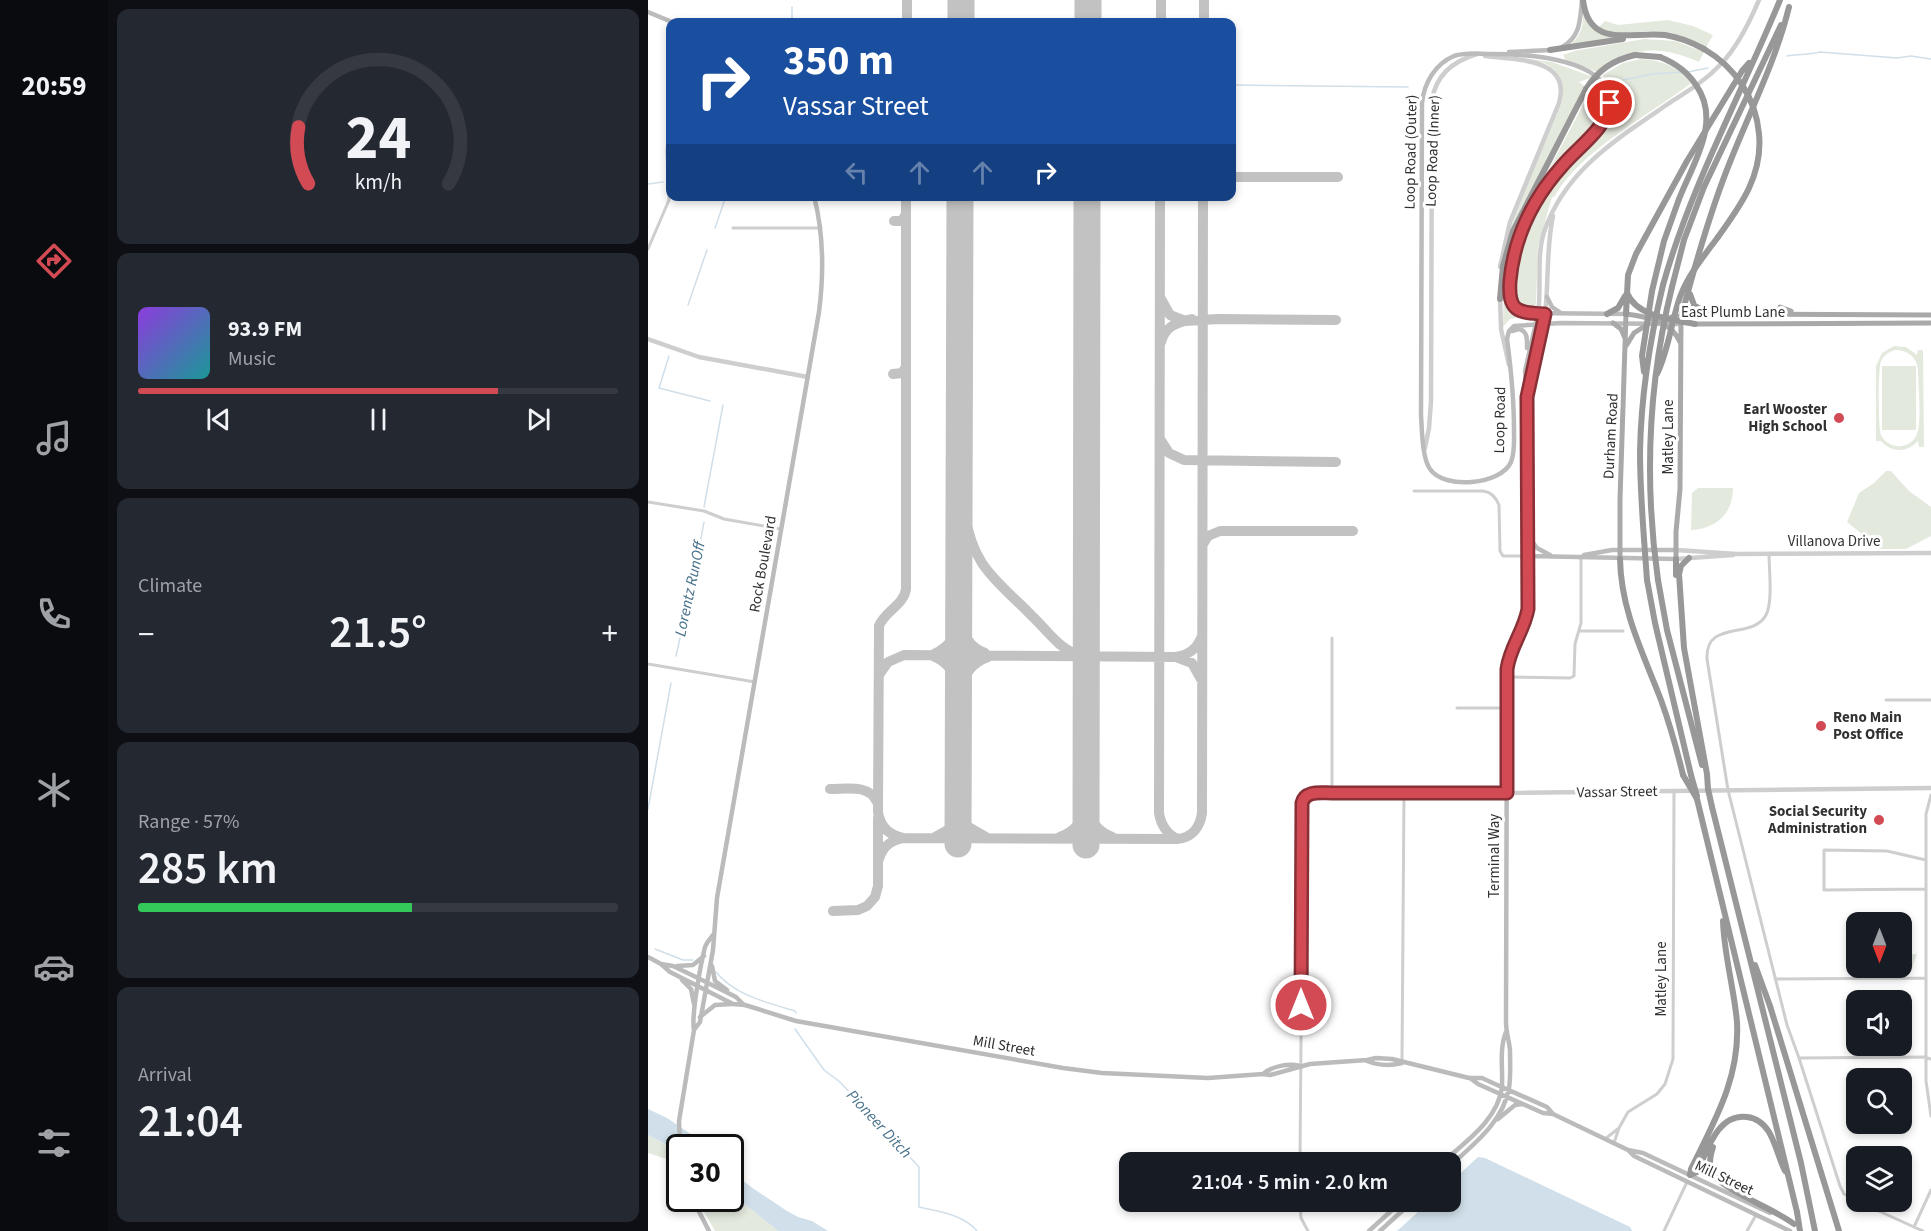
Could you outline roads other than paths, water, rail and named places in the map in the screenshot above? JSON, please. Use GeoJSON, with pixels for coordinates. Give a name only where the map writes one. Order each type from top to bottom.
{"type":"FeatureCollection","features":[{"type":"Feature","properties":{"kind":"highway"},"geometry":{"type":"LineString","coordinates":[[1582,0],[1588,19],[1605,34],[1617,37],[1653,34],[1676,38],[1704,50],[1729,68],[1740,81],[1752,102],[1759,134],[1760,154],[1754,181],[1743,202],[1683,288],[1664,360],[1654,380]]}},
{"type":"Feature","properties":{"kind":"highway"},"geometry":{"type":"LineString","coordinates":[[1780,0],[1692,196],[1663,285],[1645,381],[1640,451],[1641,506],[1647,580],[1657,630],[1800,1231]]}},
{"type":"Feature","properties":{"kind":"highway"},"geometry":{"type":"LineString","coordinates":[[1706,774],[1667,630],[1652,537],[1649,473],[1654,380],[1660,339],[1680,254],[1704,187],[1792,0]]}},
{"type":"Feature","properties":{"kind":"highway"},"geometry":{"type":"LineString","coordinates":[[1682,319],[1714,205],[1731,158],[1772,64],[1789,7]]}},
{"type":"Feature","properties":{"kind":"highway"},"geometry":{"type":"LineString","coordinates":[[1550,50],[1653,34]]}},
{"type":"Feature","properties":{"kind":"highway"},"geometry":{"type":"LineString","coordinates":[[1500,299],[1503,266],[1513,231],[1586,89],[1603,69],[1619,60],[1635,55],[1660,57],[1676,64],[1690,76],[1702,93],[1708,115],[1706,134],[1664,241],[1652,291],[1642,356],[1645,381]]}},
{"type":"Feature","properties":{"kind":"highway"},"geometry":{"type":"LineString","coordinates":[[1626,314],[1630,267],[1678,177],[1729,91],[1754,58]]}},
{"type":"Feature","properties":{"kind":"highway"},"geometry":{"type":"LineString","coordinates":[[1691,284],[1690,298],[1700,310],[1754,314]]}},
{"type":"Feature","properties":{"kind":"highway"},"geometry":{"type":"LineString","coordinates":[[1607,314],[1618,308],[1627,289]]}},
{"type":"Feature","properties":{"kind":"highway"},"geometry":{"type":"LineString","coordinates":[[1627,289],[1635,306],[1656,317],[1667,321],[1682,319],[1695,324]]}},
{"type":"Feature","properties":{"kind":"highway"},"geometry":{"type":"LineString","coordinates":[[1682,635],[1679,574],[1681,566],[1689,558]]}},
{"type":"Feature","properties":{"kind":"highway"},"geometry":{"type":"LineString","coordinates":[[1620,559],[1627,614],[1669,723],[1683,775],[1698,799]]}},
{"type":"Feature","properties":{"kind":"highway"},"geometry":{"type":"LineString","coordinates":[[1676,559],[1677,599],[1682,635],[1708,789],[1801,1163],[1815,1231]]}},
{"type":"Feature","properties":{"kind":"highway"},"geometry":{"type":"LineString","coordinates":[[1688,1179],[1729,1088],[1736,1052],[1736,1014],[1725,950],[1723,908]]}},
{"type":"Feature","properties":{"kind":"highway"},"geometry":{"type":"LineString","coordinates":[[1748,951],[1767,995],[1840,1231]]}},
{"type":"Feature","properties":{"kind":"highway"},"geometry":{"type":"LineString","coordinates":[[1688,1179],[1697,1172],[1717,1132],[1725,1123],[1736,1118],[1750,1117],[1761,1122],[1771,1135],[1792,1192]]}},
{"type":"Feature","properties":{"kind":"highway"},"geometry":{"type":"LineString","coordinates":[[1717,1132],[1710,1161],[1716,1178],[1794,1224]]}},
{"type":"Feature","properties":{"kind":"main road"},"geometry":{"type":"LineString","coordinates":[[1492,54],[1550,50],[1565,45],[1576,35],[1580,24],[1582,0]]}},
{"type":"Feature","properties":{"kind":"main road"},"geometry":{"type":"LineString","coordinates":[[648,12],[666,20]]}},
{"type":"Feature","properties":{"kind":"main road","name":"Loop Road (Outer)"},"geometry":{"type":"LineString","coordinates":[[1425,448],[1421,415],[1422,98],[1428,80],[1444,62],[1459,55],[1538,56],[1566,63],[1597,76],[1609,96],[1609,108],[1604,120],[1544,188],[1518,241],[1511,277],[1510,300],[1518,311],[1538,314]]}},
{"type":"Feature","properties":{"kind":"main road","name":"Rock Boulevard"},"geometry":{"type":"LineString","coordinates":[[694,1030],[700,1017],[712,957],[717,898],[808,377],[822,284],[823,256],[815,201]]}},
{"type":"Feature","properties":{"kind":"main road"},"geometry":{"type":"LineString","coordinates":[[1547,297],[1553,309],[1563,314]]}},
{"type":"Feature","properties":{"kind":"main road"},"geometry":{"type":"LineString","coordinates":[[1780,308],[1786,311],[1805,311],[1816,314]]}},
{"type":"Feature","properties":{"kind":"main road"},"geometry":{"type":"LineString","coordinates":[[1538,314],[1626,314],[1656,317]]}},
{"type":"Feature","properties":{"kind":"main road","name":"Terminal Way"},"geometry":{"type":"LineString","coordinates":[[1495,1120],[1509,1089],[1510,1047],[1506,1031],[1507,677],[1510,653],[1526,617],[1528,556],[1525,380],[1527,360],[1538,314]]}},
{"type":"Feature","properties":{"kind":"main road","name":"Terminal Way"},"geometry":{"type":"LineString","coordinates":[[1527,397],[1545,314]]}},
{"type":"Feature","properties":{"kind":"main road","name":"Durham Road"},"geometry":{"type":"LineString","coordinates":[[1620,559],[1626,314]]}},
{"type":"Feature","properties":{"kind":"main road","name":"East Plumb Lane"},"geometry":{"type":"LineString","coordinates":[[1656,317],[1682,319],[1692,314],[1931,315]]}},
{"type":"Feature","properties":{"kind":"main road"},"geometry":{"type":"LineString","coordinates":[[1704,324],[1715,321],[1776,321],[1779,315]]}},
{"type":"Feature","properties":{"kind":"main road"},"geometry":{"type":"LineString","coordinates":[[1626,343],[1634,333],[1650,324],[1656,317]]}},
{"type":"Feature","properties":{"kind":"main road","name":"Matley Lane"},"geometry":{"type":"LineString","coordinates":[[1676,559],[1680,489],[1682,319]]}},
{"type":"Feature","properties":{"kind":"main road"},"geometry":{"type":"LineString","coordinates":[[1667,321],[1680,342]]}},
{"type":"Feature","properties":{"kind":"main road","name":"East Plumb Lane"},"geometry":{"type":"LineString","coordinates":[[1536,324],[1650,324],[1667,321]]}},
{"type":"Feature","properties":{"kind":"main road"},"geometry":{"type":"LineString","coordinates":[[1613,323],[1621,329],[1626,343]]}},
{"type":"Feature","properties":{"kind":"main road","name":"East Plumb Lane"},"geometry":{"type":"LineString","coordinates":[[1695,324],[1931,323]]}},
{"type":"Feature","properties":{"kind":"main road"},"geometry":{"type":"LineString","coordinates":[[1512,373],[1508,333],[1512,327],[1536,324]]}},
{"type":"Feature","properties":{"kind":"main road"},"geometry":{"type":"LineString","coordinates":[[1507,341],[1514,330],[1519,328],[1524,331],[1527,339],[1527,360]]}},
{"type":"Feature","properties":{"kind":"main road","name":"Loop Road"},"geometry":{"type":"LineString","coordinates":[[1425,448],[1429,468],[1436,476],[1446,480],[1485,480],[1503,473],[1511,462],[1514,452],[1512,373]]}},
{"type":"Feature","properties":{"kind":"main road"},"geometry":{"type":"LineString","coordinates":[[1527,534],[1535,546],[1552,556]]}},
{"type":"Feature","properties":{"kind":"main road","name":"Villanova Drive"},"geometry":{"type":"LineString","coordinates":[[1581,556],[1620,550],[1676,550]]}},
{"type":"Feature","properties":{"kind":"main road","name":"Villanova Drive"},"geometry":{"type":"LineString","coordinates":[[1528,556],[1676,559]]}},
{"type":"Feature","properties":{"kind":"main road","name":"Rock Boulevard"},"geometry":{"type":"LineString","coordinates":[[680,1134],[680,1112],[694,1030],[699,979],[706,944],[713,935]]}},
{"type":"Feature","properties":{"kind":"main road"},"geometry":{"type":"LineString","coordinates":[[673,966],[690,966],[704,956]]}},
{"type":"Feature","properties":{"kind":"main road","name":"Mill Street"},"geometry":{"type":"LineString","coordinates":[[648,957],[705,990],[738,1005],[745,1005],[780,1018],[1063,1068],[1102,1073],[1208,1078],[1263,1074],[1272,1068],[1292,1064],[1301,1066],[1367,1060],[1376,1064],[1402,1063],[1469,1078],[1482,1078],[1546,1107],[1553,1114],[1628,1150],[1637,1151],[1790,1231]]}},
{"type":"Feature","properties":{"kind":"main road"},"geometry":{"type":"LineString","coordinates":[[712,957],[712,975],[715,981],[736,997]]}},
{"type":"Feature","properties":{"kind":"main road","name":"Mill Street"},"geometry":{"type":"LineString","coordinates":[[661,964],[673,966],[736,997],[745,1005]]}},
{"type":"Feature","properties":{"kind":"main road"},"geometry":{"type":"LineString","coordinates":[[678,976],[691,989],[695,1009]]}},
{"type":"Feature","properties":{"kind":"main road"},"geometry":{"type":"LineString","coordinates":[[700,1017],[714,1005],[738,1005]]}},
{"type":"Feature","properties":{"kind":"main road","name":"Terminal Way"},"geometry":{"type":"LineString","coordinates":[[1501,1093],[1502,1042],[1506,1031]]}},
{"type":"Feature","properties":{"kind":"main road","name":"Mill Street"},"geometry":{"type":"LineString","coordinates":[[1469,1078],[1543,1113],[1553,1114]]}},
{"type":"Feature","properties":{"kind":"main road"},"geometry":{"type":"LineString","coordinates":[[1454,1152],[1483,1125],[1501,1093]]}},
{"type":"Feature","properties":{"kind":"main road"},"geometry":{"type":"LineString","coordinates":[[1461,1156],[1488,1131],[1495,1120],[1515,1105],[1526,1104]]}},
{"type":"Feature","properties":{"kind":"main road","name":"Mill Street"},"geometry":{"type":"LineString","coordinates":[[1688,1179],[1808,1231]]}},
{"type":"Feature","properties":{"kind":"main road"},"geometry":{"type":"LineString","coordinates":[[699,1212],[708,1231]]}},
{"type":"Feature","properties":{"kind":"main road"},"geometry":{"type":"LineString","coordinates":[[1369,1231],[1390,1212]]}},
{"type":"Feature","properties":{"kind":"main road"},"geometry":{"type":"LineString","coordinates":[[1380,1231],[1400,1212]]}},
{"type":"Feature","properties":{"kind":"street","name":"Terminal Way"},"geometry":{"type":"LineString","coordinates":[[1538,314],[1542,242],[1548,223],[1569,185],[1590,160],[1693,88],[1719,66],[1738,41],[1759,0]]}},
{"type":"Feature","properties":{"kind":"street"},"geometry":{"type":"LineString","coordinates":[[1478,54],[1542,65],[1555,74],[1561,90],[1559,103],[1510,222],[1500,270],[1502,335],[1512,373]]}},
{"type":"Feature","properties":{"kind":"street","name":"Loop Road (Inner)"},"geometry":{"type":"LineString","coordinates":[[1425,448],[1431,401],[1432,100],[1436,85],[1447,69],[1478,54]]}},
{"type":"Feature","properties":{"kind":"street"},"geometry":{"type":"LineString","coordinates":[[648,249],[669,201]]}},
{"type":"Feature","properties":{"kind":"street","name":"Terminal Way"},"geometry":{"type":"LineString","coordinates":[[1545,314],[1548,249],[1555,210]]}},
{"type":"Feature","properties":{"kind":"street"},"geometry":{"type":"LineString","coordinates":[[733,228],[820,228]]}},
{"type":"Feature","properties":{"kind":"street"},"geometry":{"type":"LineString","coordinates":[[648,339],[699,357],[808,377]]}},
{"type":"Feature","properties":{"kind":"street"},"geometry":{"type":"LineString","coordinates":[[1414,491],[1483,491],[1490,493],[1497,499],[1500,508],[1500,551],[1503,556],[1528,556]]}},
{"type":"Feature","properties":{"kind":"street"},"geometry":{"type":"LineString","coordinates":[[648,502],[704,511],[724,519],[781,529]]}},
{"type":"Feature","properties":{"kind":"street","name":"Villanova Drive"},"geometry":{"type":"LineString","coordinates":[[1676,550],[1737,554]]}},
{"type":"Feature","properties":{"kind":"street","name":"Villanova Drive"},"geometry":{"type":"LineString","coordinates":[[1676,559],[1769,553],[1931,552]]}},
{"type":"Feature","properties":{"kind":"street"},"geometry":{"type":"LineString","coordinates":[[1769,553],[1768,607],[1765,616],[1755,625],[1718,635],[1711,642],[1707,659],[1728,789],[1786,1025],[1799,1058],[1840,1186],[1846,1195]]}},
{"type":"Feature","properties":{"kind":"street"},"geometry":{"type":"LineString","coordinates":[[1507,677],[1573,678],[1575,644],[1580,631],[1581,556]]}},
{"type":"Feature","properties":{"kind":"street"},"geometry":{"type":"LineString","coordinates":[[1580,631],[1623,631]]}},
{"type":"Feature","properties":{"kind":"street"},"geometry":{"type":"LineString","coordinates":[[1332,638],[1332,793]]}},
{"type":"Feature","properties":{"kind":"street"},"geometry":{"type":"LineString","coordinates":[[648,664],[755,682]]}},
{"type":"Feature","properties":{"kind":"street"},"geometry":{"type":"LineString","coordinates":[[1886,700],[1931,700]]}},
{"type":"Feature","properties":{"kind":"street"},"geometry":{"type":"LineString","coordinates":[[1458,708],[1506,708]]}},
{"type":"Feature","properties":{"kind":"street","name":"Vassar Street"},"geometry":{"type":"LineString","coordinates":[[1301,1066],[1302,801],[1308,794],[1931,788]]}},
{"type":"Feature","properties":{"kind":"street","name":"Matley Lane"},"geometry":{"type":"LineString","coordinates":[[1614,1143],[1628,1112],[1652,1098],[1662,1089],[1669,1078],[1673,1059],[1674,791]]}},
{"type":"Feature","properties":{"kind":"street"},"geometry":{"type":"LineString","coordinates":[[1402,1063],[1404,793]]}},
{"type":"Feature","properties":{"kind":"street"},"geometry":{"type":"LineString","coordinates":[[1931,795],[1926,814],[1926,1081],[1931,1116]]}},
{"type":"Feature","properties":{"kind":"street"},"geometry":{"type":"LineString","coordinates":[[1926,860],[1887,851],[1824,850],[1824,890],[1926,889]]}},
{"type":"Feature","properties":{"kind":"street"},"geometry":{"type":"LineString","coordinates":[[1775,979],[1926,978]]}},
{"type":"Feature","properties":{"kind":"street"},"geometry":{"type":"LineString","coordinates":[[1799,1058],[1931,1059]]}},
{"type":"Feature","properties":{"kind":"street"},"geometry":{"type":"LineString","coordinates":[[1300,1152],[1301,1066]]}},
{"type":"Feature","properties":{"kind":"street"},"geometry":{"type":"LineString","coordinates":[[1605,1139],[1619,1128]]}},
{"type":"Feature","properties":{"kind":"street"},"geometry":{"type":"LineString","coordinates":[[1664,1231],[1688,1179]]}},
{"type":"Feature","properties":{"kind":"street"},"geometry":{"type":"LineString","coordinates":[[1914,1227],[1931,1190]]}},
{"type":"Feature","properties":{"kind":"street"},"geometry":{"type":"LineString","coordinates":[[1301,1212],[1301,1218],[1308,1231]]}},
{"type":"Feature","properties":{"kind":"street"},"geometry":{"type":"LineString","coordinates":[[1882,1212],[1923,1231]]}},
{"type":"Feature","properties":{"kind":"street"},"geometry":{"type":"LineString","coordinates":[[1747,1231],[1756,1215]]}},
{"type":"Feature","properties":{"kind":"waterway"},"geometry":{"type":"LineString","coordinates":[[792,7],[792,18]]}},
{"type":"Feature","properties":{"kind":"waterway"},"geometry":{"type":"LineString","coordinates":[[1787,56],[1820,52],[1931,59]]}},
{"type":"Feature","properties":{"kind":"waterway"},"geometry":{"type":"LineString","coordinates":[[1688,72],[1708,68]]}},
{"type":"Feature","properties":{"kind":"waterway"},"geometry":{"type":"LineString","coordinates":[[1623,80],[1652,74],[1681,72]]}},
{"type":"Feature","properties":{"kind":"waterway"},"geometry":{"type":"LineString","coordinates":[[1236,85],[1408,87]]}},
{"type":"Feature","properties":{"kind":"waterway"},"geometry":{"type":"LineString","coordinates":[[648,184],[663,182]]}},
{"type":"Feature","properties":{"kind":"waterway","name":"Lorentz RunOff"},"geometry":{"type":"LineString","coordinates":[[715,228],[724,201]]}},
{"type":"Feature","properties":{"kind":"waterway","name":"Lorentz RunOff"},"geometry":{"type":"LineString","coordinates":[[688,305],[707,250]]}},
{"type":"Feature","properties":{"kind":"waterway","name":"Lorentz RunOff"},"geometry":{"type":"LineString","coordinates":[[669,356],[659,388],[710,401]]}},
{"type":"Feature","properties":{"kind":"waterway","name":"Lorentz RunOff"},"geometry":{"type":"LineString","coordinates":[[704,507],[723,405]]}},
{"type":"Feature","properties":{"kind":"waterway","name":"Lorentz RunOff"},"geometry":{"type":"LineString","coordinates":[[676,656],[704,522]]}},
{"type":"Feature","properties":{"kind":"waterway","name":"Lorentz RunOff"},"geometry":{"type":"LineString","coordinates":[[648,809],[671,683]]}},
{"type":"Feature","properties":{"kind":"waterway","name":"Pioneer Ditch"},"geometry":{"type":"LineString","coordinates":[[655,949],[683,960],[693,960]]}},
{"type":"Feature","properties":{"kind":"waterway","name":"Pioneer Ditch"},"geometry":{"type":"LineString","coordinates":[[716,972],[732,987],[796,1013]]}},
{"type":"Feature","properties":{"kind":"waterway","name":"Pioneer Ditch"},"geometry":{"type":"LineString","coordinates":[[795,1029],[824,1070],[840,1082],[919,1167],[919,1207],[958,1217],[977,1231]]}},
{"type":"Feature","properties":{"kind":"place","name":"Earl Wooster High School"},"geometry":{"type":"Point","coordinates":[1839,418]}},
{"type":"Feature","properties":{"kind":"place","name":"Reno Main Post Office"},"geometry":{"type":"Point","coordinates":[1821,726]}},
{"type":"Feature","properties":{"kind":"place","name":"Social Security Administration"},"geometry":{"type":"Point","coordinates":[1879,820]}}]}
